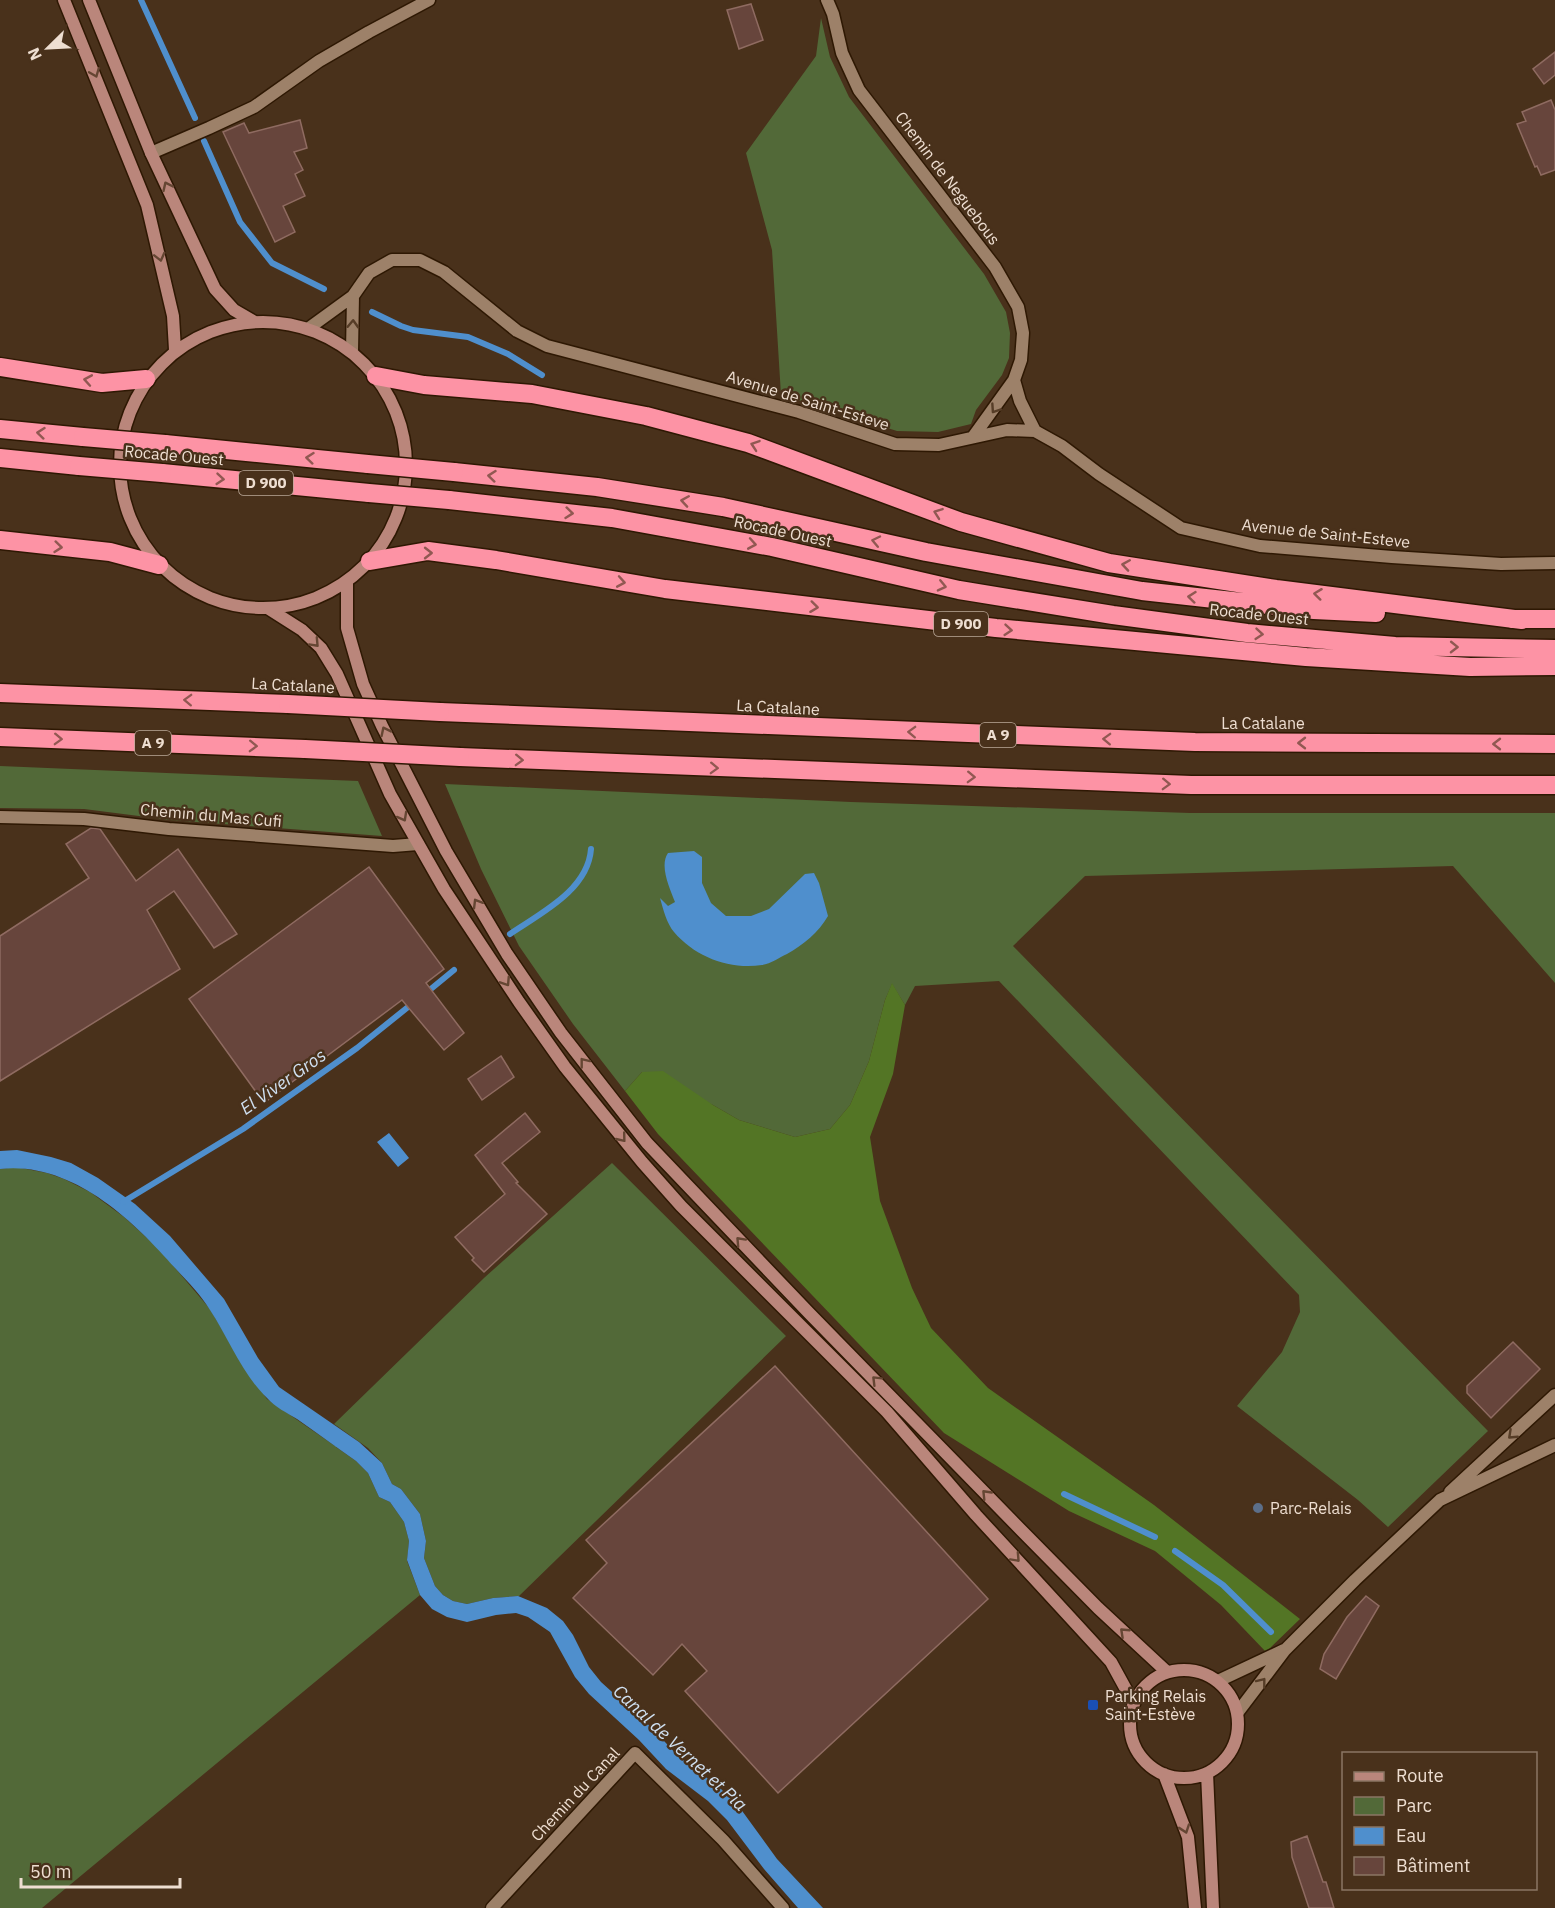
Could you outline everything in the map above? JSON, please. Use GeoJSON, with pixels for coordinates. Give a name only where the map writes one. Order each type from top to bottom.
{"type":"FeatureCollection","features":[{"type":"Feature","properties":{"kind":"highway"},"geometry":{"type":"LineString","coordinates":[[0,367],[102,383],[146,379]]}},
{"type":"Feature","properties":{"kind":"highway","name":"D 900"},"geometry":{"type":"LineString","coordinates":[[376,376],[424,386],[532,394],[646,416],[748,443],[961,522],[1109,563],[1276,589],[1522,620]]}},
{"type":"Feature","properties":{"kind":"highway","name":"Rocade Ouest"},"geometry":{"type":"LineString","coordinates":[[0,429],[597,487],[723,507],[926,552],[1142,591],[1314,610],[1522,620],[1555,619]]}},
{"type":"Feature","properties":{"kind":"highway","name":"Rocade Ouest"},"geometry":{"type":"LineString","coordinates":[[0,458],[449,500],[612,518],[772,548],[959,590],[1247,633],[1395,646],[1555,649]]}},
{"type":"Feature","properties":{"kind":"highway"},"geometry":{"type":"LineString","coordinates":[[0,540],[111,552],[159,565]]}},
{"type":"Feature","properties":{"kind":"highway","name":"D 900"},"geometry":{"type":"LineString","coordinates":[[370,561],[428,551],[496,560],[665,589],[996,628],[1305,657],[1470,667],[1555,666]]}},
{"type":"Feature","properties":{"kind":"highway","name":"La Catalane"},"geometry":{"type":"LineString","coordinates":[[0,693],[1195,742],[1555,744]]}},
{"type":"Feature","properties":{"kind":"highway","name":"A 9"},"geometry":{"type":"LineString","coordinates":[[0,736],[305,748],[460,757],[1191,785],[1555,785]]}},
{"type":"Feature","properties":{"kind":"main road"},"geometry":{"type":"LineString","coordinates":[[64,0],[147,206],[173,316],[175,350]]}},
{"type":"Feature","properties":{"kind":"main road"},"geometry":{"type":"LineString","coordinates":[[88,0],[151,153],[215,289],[234,310],[253,321]]}},
{"type":"Feature","properties":{"kind":"main road"},"geometry":{"type":"LineString","coordinates":[[253,321],[309,328],[352,352],[376,376],[396,410],[406,449],[405,489],[392,527],[370,561],[348,582],[310,601],[269,609],[233,606],[199,594],[169,574],[159,565],[131,524],[119,475],[124,424],[146,379],[175,350],[212,330],[253,321]]}},
{"type":"Feature","properties":{"kind":"main road"},"geometry":{"type":"LineString","coordinates":[[348,582],[347,628],[363,684],[382,726],[446,851],[507,954],[561,1033],[647,1143],[1029,1539],[1098,1608],[1167,1672]]}},
{"type":"Feature","properties":{"kind":"main road"},"geometry":{"type":"LineString","coordinates":[[269,609],[302,630],[321,648],[337,674],[390,794],[444,889],[565,1067],[681,1206],[887,1412],[976,1515],[1111,1662],[1134,1704]]}},
{"type":"Feature","properties":{"kind":"main road"},"geometry":{"type":"LineString","coordinates":[[1192,1670],[1204,1673],[1218,1681],[1231,1695],[1238,1712],[1239,1731],[1233,1748],[1222,1763],[1208,1773],[1193,1778],[1178,1778],[1152,1767],[1142,1758],[1130,1731],[1130,1717],[1142,1690],[1153,1679],[1167,1672],[1192,1670]]}},
{"type":"Feature","properties":{"kind":"main road"},"geometry":{"type":"LineString","coordinates":[[1208,1773],[1213,1908]]}},
{"type":"Feature","properties":{"kind":"main road"},"geometry":{"type":"LineString","coordinates":[[1164,1774],[1188,1837],[1195,1908]]}},
{"type":"Feature","properties":{"kind":"street"},"geometry":{"type":"LineString","coordinates":[[151,153],[254,107],[319,61],[429,0]]}},
{"type":"Feature","properties":{"kind":"street","name":"Chemin de Neguebous"},"geometry":{"type":"LineString","coordinates":[[827,0],[833,14],[842,53],[859,90],[995,267],[1018,307],[1023,333],[1021,360],[1014,380]]}},
{"type":"Feature","properties":{"kind":"street","name":"Avenue de Saint-Esteve"},"geometry":{"type":"LineString","coordinates":[[309,328],[353,296],[369,273],[392,260],[420,260],[444,272],[517,331],[546,346],[799,412],[895,444],[939,445],[1007,430],[1035,431],[1062,446],[1099,474],[1181,528],[1260,546],[1468,562],[1555,563]]}},
{"type":"Feature","properties":{"kind":"street"},"geometry":{"type":"LineString","coordinates":[[352,352],[353,296]]}},
{"type":"Feature","properties":{"kind":"street"},"geometry":{"type":"LineString","coordinates":[[1014,380],[1020,401],[1035,431]]}},
{"type":"Feature","properties":{"kind":"street"},"geometry":{"type":"LineString","coordinates":[[973,437],[1014,380]]}},
{"type":"Feature","properties":{"kind":"street","name":"Chemin du Mas Cufi"},"geometry":{"type":"LineString","coordinates":[[0,818],[84,819],[169,829],[393,846],[418,844]]}},
{"type":"Feature","properties":{"kind":"street"},"geometry":{"type":"LineString","coordinates":[[1238,1712],[1285,1650],[1355,1580],[1555,1395]]}},
{"type":"Feature","properties":{"kind":"street"},"geometry":{"type":"LineString","coordinates":[[1440,1500],[1555,1445]]}},
{"type":"Feature","properties":{"kind":"street"},"geometry":{"type":"LineString","coordinates":[[1218,1681],[1285,1650]]}},
{"type":"Feature","properties":{"kind":"street","name":"Chemin du Canal"},"geometry":{"type":"LineString","coordinates":[[492,1908],[634,1754],[723,1840],[783,1908]]}},
{"type":"Feature","properties":{"kind":"green space"},"geometry":{"type":"Polygon","coordinates":[[[821,18],[830,57],[849,97],[984,274],[1006,312],[1010,333],[1009,358],[1002,375],[976,410],[971,424],[938,432],[897,431],[781,395],[772,250],[746,153],[816,56],[821,18]]]}},
{"type":"Feature","properties":{"kind":"green space"},"geometry":{"type":"Polygon","coordinates":[[[0,766],[358,781],[382,836],[170,820],[84,809],[0,808],[0,766]]]}},
{"type":"Feature","properties":{"kind":"green space"},"geometry":{"type":"Polygon","coordinates":[[[445,784],[851,802],[1190,813],[1555,813],[1555,983],[1453,866],[1085,876],[1013,946],[1488,1431],[1388,1527],[1358,1500],[1237,1406],[1282,1352],[1300,1312],[1299,1295],[999,981],[915,986],[905,1005],[892,984],[885,1000],[869,1061],[850,1105],[830,1129],[795,1137],[739,1120],[713,1105],[642,1072],[625,1091],[573,1024],[519,946],[481,869],[445,784]]]}},
{"type":"Feature","properties":{"kind":"green space"},"geometry":{"type":"Polygon","coordinates":[[[892,983],[905,1005],[893,1074],[870,1137],[880,1201],[912,1288],[931,1328],[988,1388],[1154,1505],[1300,1619],[1266,1652],[1221,1605],[1155,1551],[1069,1511],[944,1433],[658,1134],[625,1091],[642,1072],[663,1071],[739,1120],[795,1137],[830,1129],[850,1105],[869,1061],[885,1000],[892,983]]]}},
{"type":"Feature","properties":{"kind":"green space"},"geometry":{"type":"Polygon","coordinates":[[[612,1163],[786,1336],[519,1596],[493,1598],[467,1604],[453,1601],[435,1586],[424,1558],[426,1541],[420,1514],[401,1489],[392,1484],[382,1463],[368,1448],[334,1424],[484,1278],[612,1163]]]}},
{"type":"Feature","properties":{"kind":"green space"},"geometry":{"type":"Polygon","coordinates":[[[16,1167],[47,1173],[90,1192],[124,1217],[158,1248],[210,1309],[244,1367],[267,1399],[335,1446],[338,1444],[336,1447],[368,1473],[379,1497],[390,1502],[404,1522],[409,1541],[407,1561],[420,1595],[42,1908],[0,1908],[0,1169],[16,1167]]]}},
{"type":"Feature","properties":{"kind":"water"},"geometry":{"type":"Polygon","coordinates":[[[694,851],[702,857],[702,883],[711,903],[726,916],[751,916],[769,909],[805,874],[814,873],[828,916],[805,942],[772,962],[750,966],[738,965],[703,955],[682,941],[672,929],[660,898],[668,906],[675,902],[665,871],[668,853],[694,851]]]}},
{"type":"Feature","properties":{"kind":"water"},"geometry":{"type":"Polygon","coordinates":[[[389,1133],[409,1158],[398,1167],[377,1142],[389,1133]]]}},
{"type":"Feature","properties":{"kind":"water","name":"Canal de Vernet et Pia"},"geometry":{"type":"Polygon","coordinates":[[[17,1150],[71,1163],[98,1178],[135,1204],[170,1236],[224,1299],[258,1358],[279,1387],[359,1442],[382,1463],[392,1484],[401,1489],[420,1514],[426,1541],[424,1558],[435,1586],[443,1595],[453,1601],[467,1604],[493,1598],[518,1596],[547,1608],[563,1621],[573,1635],[589,1667],[601,1682],[652,1728],[678,1756],[720,1788],[740,1808],[777,1859],[823,1908],[798,1908],[764,1869],[727,1820],[708,1801],[666,1769],[639,1740],[589,1694],[575,1677],[550,1632],[528,1617],[516,1613],[467,1622],[447,1617],[432,1609],[420,1595],[407,1560],[409,1541],[404,1522],[390,1502],[379,1497],[368,1473],[356,1461],[277,1407],[258,1389],[206,1304],[158,1249],[119,1213],[98,1197],[51,1174],[26,1169],[0,1169],[0,1151],[17,1150]]]}},
{"type":"Feature","properties":{"kind":"building"},"geometry":{"type":"Polygon","coordinates":[[[751,4],[763,40],[739,49],[727,10],[751,4]]]}},
{"type":"Feature","properties":{"kind":"building"},"geometry":{"type":"Polygon","coordinates":[[[1555,52],[1555,75],[1544,84],[1533,69],[1555,52]]]}},
{"type":"Feature","properties":{"kind":"building"},"geometry":{"type":"Polygon","coordinates":[[[1551,100],[1555,110],[1555,170],[1541,175],[1537,166],[1535,167],[1517,124],[1526,121],[1522,112],[1551,100]]]}},
{"type":"Feature","properties":{"kind":"building"},"geometry":{"type":"Polygon","coordinates":[[[300,120],[307,148],[294,152],[303,170],[295,174],[305,196],[283,206],[295,232],[275,242],[223,132],[244,123],[249,133],[300,120]]]}},
{"type":"Feature","properties":{"kind":"building"},"geometry":{"type":"Polygon","coordinates":[[[91,828],[100,829],[136,881],[178,849],[237,934],[214,948],[174,891],[147,910],[180,969],[0,1081],[0,936],[89,878],[66,844],[91,828]]]}},
{"type":"Feature","properties":{"kind":"building"},"geometry":{"type":"Polygon","coordinates":[[[369,867],[444,969],[426,983],[464,1033],[444,1050],[402,1000],[264,1103],[189,999],[369,867]]]}},
{"type":"Feature","properties":{"kind":"building"},"geometry":{"type":"Polygon","coordinates":[[[501,1056],[514,1077],[482,1100],[468,1079],[501,1056]]]}},
{"type":"Feature","properties":{"kind":"building"},"geometry":{"type":"Polygon","coordinates":[[[525,1113],[540,1132],[502,1163],[518,1182],[516,1183],[547,1214],[484,1272],[455,1237],[505,1194],[475,1155],[525,1113]]]}},
{"type":"Feature","properties":{"kind":"building"},"geometry":{"type":"Polygon","coordinates":[[[1513,1342],[1540,1369],[1491,1418],[1467,1393],[1467,1386],[1513,1342]]]}},
{"type":"Feature","properties":{"kind":"building"},"geometry":{"type":"Polygon","coordinates":[[[775,1366],[988,1599],[778,1793],[685,1691],[707,1671],[682,1644],[653,1675],[573,1598],[607,1563],[586,1540],[775,1366]]]}},
{"type":"Feature","properties":{"kind":"building"},"geometry":{"type":"Polygon","coordinates":[[[1366,1596],[1379,1606],[1336,1679],[1320,1669],[1324,1654],[1347,1617],[1366,1596]]]}},
{"type":"Feature","properties":{"kind":"building"},"geometry":{"type":"Polygon","coordinates":[[[1307,1836],[1334,1908],[1309,1908],[1292,1857],[1291,1842],[1307,1836]]]}},
{"type":"Feature","properties":{"kind":"waterway","name":"El Viver Gros"},"geometry":{"type":"LineString","coordinates":[[141,0],[195,118]]}},
{"type":"Feature","properties":{"kind":"waterway","name":"El Viver Gros"},"geometry":{"type":"LineString","coordinates":[[204,141],[240,222],[272,263],[324,289]]}},
{"type":"Feature","properties":{"kind":"waterway","name":"El Viver Gros"},"geometry":{"type":"LineString","coordinates":[[372,312],[413,330],[468,337],[508,354],[542,375]]}},
{"type":"Feature","properties":{"kind":"waterway","name":"El Viver Gros"},"geometry":{"type":"LineString","coordinates":[[510,934],[548,909],[572,888],[588,864],[591,849]]}},
{"type":"Feature","properties":{"kind":"waterway","name":"El Viver Gros"},"geometry":{"type":"LineString","coordinates":[[426,993],[454,970]]}},
{"type":"Feature","properties":{"kind":"waterway","name":"El Viver Gros"},"geometry":{"type":"LineString","coordinates":[[123,1202],[243,1129],[357,1048],[413,1003]]}},
{"type":"Feature","properties":{"kind":"waterway"},"geometry":{"type":"LineString","coordinates":[[1064,1494],[1155,1537]]}},
{"type":"Feature","properties":{"kind":"waterway"},"geometry":{"type":"LineString","coordinates":[[1175,1551],[1223,1585],[1271,1632]]}},
{"type":"Feature","properties":{"kind":"place","name":"Parc-Relais"},"geometry":{"type":"Point","coordinates":[1258,1508]}},
{"type":"Feature","properties":{"kind":"place","name":"Parking Relais Saint-Estève"},"geometry":{"type":"Point","coordinates":[1093,1705]}}]}
